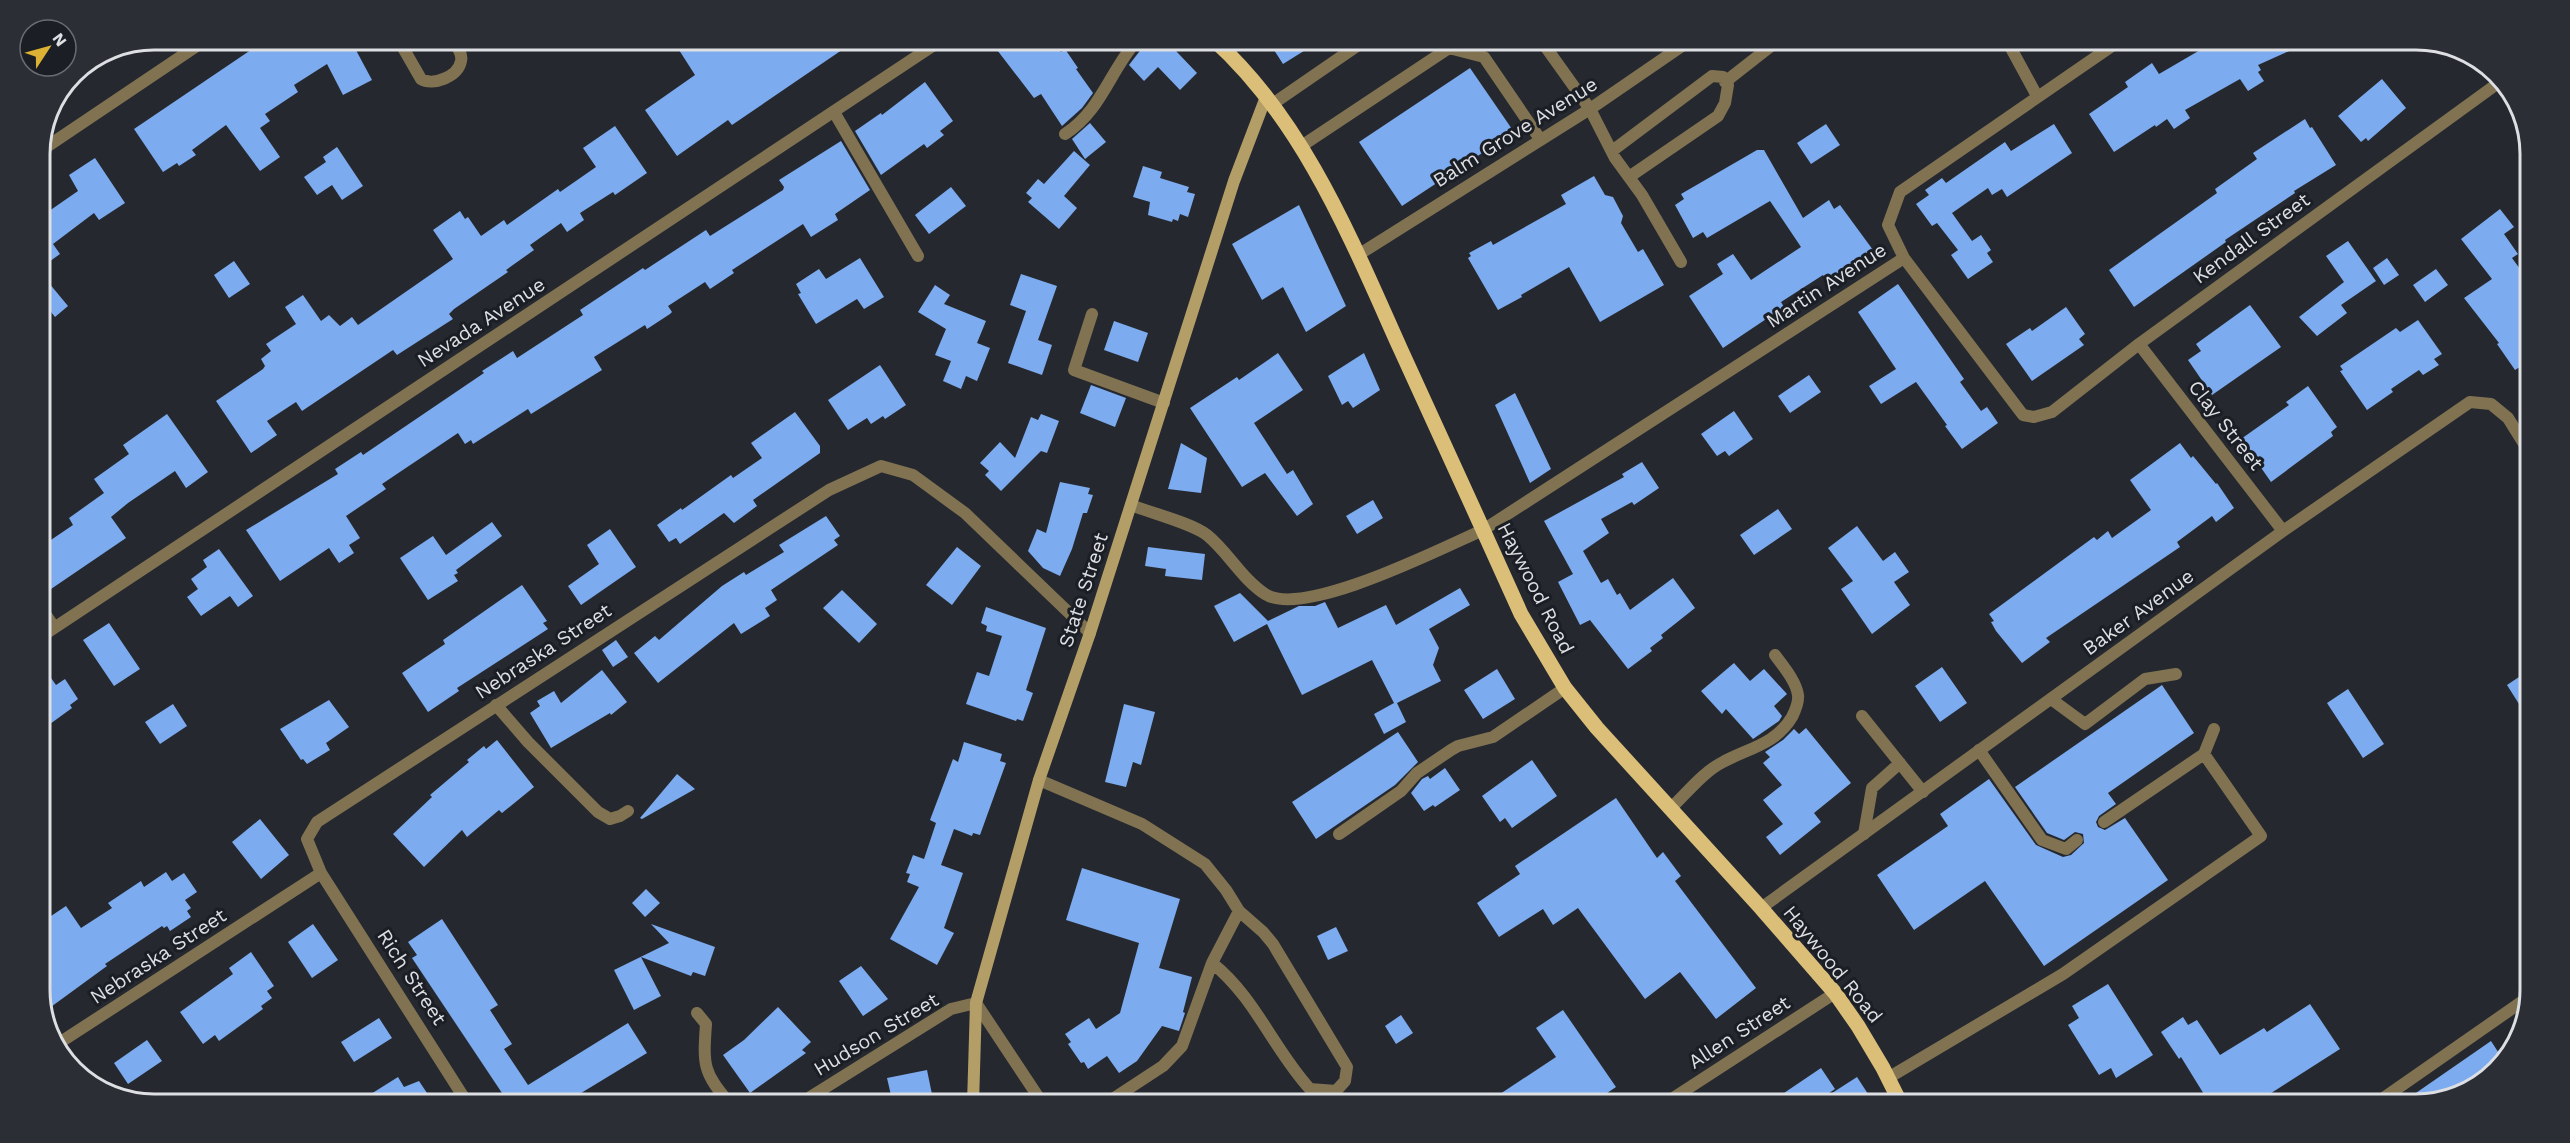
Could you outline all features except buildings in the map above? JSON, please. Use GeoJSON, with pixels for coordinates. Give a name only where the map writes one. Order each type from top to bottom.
{"type":"FeatureCollection","features":[{"type":"Feature","properties":{"kind":"main road","name":"Haywood Road"},"geometry":{"type":"LineString","coordinates":[[1223,50],[1268,101],[1320,176],[1521,614],[1565,688],[1597,728],[1761,908],[1834,993],[1858,1026],[1896,1094]]}},
{"type":"Feature","properties":{"kind":"street"},"geometry":{"type":"LineString","coordinates":[[50,144],[191,50]]}},
{"type":"Feature","properties":{"kind":"street"},"geometry":{"type":"LineString","coordinates":[[404,50],[421,79],[436,83],[457,69],[461,62],[459,50]]}},
{"type":"Feature","properties":{"kind":"street","name":"Nevada Avenue"},"geometry":{"type":"LineString","coordinates":[[50,630],[927,50]]}},
{"type":"Feature","properties":{"kind":"street"},"geometry":{"type":"LineString","coordinates":[[1065,134],[1088,116],[1101,99],[1120,63],[1130,50]]}},
{"type":"Feature","properties":{"kind":"street"},"geometry":{"type":"LineString","coordinates":[[1268,101],[1350,50]]}},
{"type":"Feature","properties":{"kind":"street"},"geometry":{"type":"LineString","coordinates":[[1300,147],[1436,50]]}},
{"type":"Feature","properties":{"kind":"street"},"geometry":{"type":"LineString","coordinates":[[1465,50],[1484,57],[1540,139]]}},
{"type":"Feature","properties":{"kind":"street"},"geometry":{"type":"LineString","coordinates":[[1548,50],[1590,109],[1612,152],[1681,262]]}},
{"type":"Feature","properties":{"kind":"street","name":"Balm Grove Avenue"},"geometry":{"type":"LineString","coordinates":[[1358,255],[1590,109],[1676,50]]}},
{"type":"Feature","properties":{"kind":"street"},"geometry":{"type":"LineString","coordinates":[[1725,82],[1766,50]]}},
{"type":"Feature","properties":{"kind":"street"},"geometry":{"type":"LineString","coordinates":[[2012,50],[2037,96]]}},
{"type":"Feature","properties":{"kind":"street","name":"Martin Avenue"},"geometry":{"type":"LineString","coordinates":[[1131,505],[1204,533],[1262,592],[1278,599],[1294,599],[1347,589],[1483,530],[1904,258],[1888,225],[1900,192],[2106,50]]}},
{"type":"Feature","properties":{"kind":"street"},"geometry":{"type":"LineString","coordinates":[[1612,152],[1712,76],[1723,77],[1728,85],[1725,103],[1718,116],[1629,177]]}},
{"type":"Feature","properties":{"kind":"street","name":"Kendall Street"},"geometry":{"type":"LineString","coordinates":[[1904,258],[2023,415],[2034,417],[2052,412],[2139,344],[2495,85]]}},
{"type":"Feature","properties":{"kind":"street","name":"State Street"},"geometry":{"type":"LineString","coordinates":[[973,1094],[976,1003],[1039,780],[1090,633],[1234,181],[1268,101]]}},
{"type":"Feature","properties":{"kind":"street"},"geometry":{"type":"LineString","coordinates":[[834,112],[918,256]]}},
{"type":"Feature","properties":{"kind":"street"},"geometry":{"type":"LineString","coordinates":[[1092,314],[1074,370],[1164,403]]}},
{"type":"Feature","properties":{"kind":"street","name":"Clay Street"},"geometry":{"type":"LineString","coordinates":[[2139,344],[2283,531]]}},
{"type":"Feature","properties":{"kind":"street","name":"Baker Avenue"},"geometry":{"type":"LineString","coordinates":[[1761,908],[2283,531],[2470,402],[2490,404],[2508,418],[2520,437]]}},
{"type":"Feature","properties":{"kind":"street","name":"Nebraska Street"},"geometry":{"type":"LineString","coordinates":[[63,1040],[321,873],[307,839],[317,822],[829,489],[881,466],[913,475],[965,513],[1090,633]]}},
{"type":"Feature","properties":{"kind":"street"},"geometry":{"type":"LineString","coordinates":[[50,621],[54,627]]}},
{"type":"Feature","properties":{"kind":"street"},"geometry":{"type":"LineString","coordinates":[[1671,808],[1710,770],[1722,762],[1761,747],[1786,728],[1796,710],[1798,695],[1791,678],[1775,655]]}},
{"type":"Feature","properties":{"kind":"street"},"geometry":{"type":"LineString","coordinates":[[2051,699],[2085,724],[2145,679],[2176,674]]}},
{"type":"Feature","properties":{"kind":"street"},"geometry":{"type":"LineString","coordinates":[[1339,834],[1401,791],[1417,773],[1450,750],[1493,737],[1565,688]]}},
{"type":"Feature","properties":{"kind":"street"},"geometry":{"type":"LineString","coordinates":[[496,705],[598,812],[610,819],[628,811]]}},
{"type":"Feature","properties":{"kind":"street"},"geometry":{"type":"LineString","coordinates":[[1862,716],[1923,792]]}},
{"type":"Feature","properties":{"kind":"street"},"geometry":{"type":"LineString","coordinates":[[2104,822],[2204,754],[2214,729]]}},
{"type":"Feature","properties":{"kind":"street"},"geometry":{"type":"LineString","coordinates":[[1979,750],[2042,840],[2066,849],[2077,840]]}},
{"type":"Feature","properties":{"kind":"street"},"geometry":{"type":"LineString","coordinates":[[1888,1078],[2063,974],[2261,836],[2204,754]]}},
{"type":"Feature","properties":{"kind":"street"},"geometry":{"type":"LineString","coordinates":[[1864,834],[1872,788],[1900,763]]}},
{"type":"Feature","properties":{"kind":"street"},"geometry":{"type":"LineString","coordinates":[[1039,780],[1142,824],[1205,864],[1226,890],[1239,912],[1263,932],[1273,944],[1347,1067],[1345,1080],[1336,1091],[1310,1089],[1299,1078],[1266,1025],[1232,979],[1212,963]]}},
{"type":"Feature","properties":{"kind":"street","name":"Rich Street"},"geometry":{"type":"LineString","coordinates":[[321,873],[462,1094]]}},
{"type":"Feature","properties":{"kind":"street"},"geometry":{"type":"LineString","coordinates":[[1120,1094],[1163,1066],[1182,1046],[1212,963],[1239,912]]}},
{"type":"Feature","properties":{"kind":"street","name":"Allen Street"},"geometry":{"type":"LineString","coordinates":[[1679,1094],[1834,993]]}},
{"type":"Feature","properties":{"kind":"street"},"geometry":{"type":"LineString","coordinates":[[976,1003],[1036,1094]]}},
{"type":"Feature","properties":{"kind":"street","name":"Hudson Street"},"geometry":{"type":"LineString","coordinates":[[815,1094],[951,1009],[976,1003]]}},
{"type":"Feature","properties":{"kind":"street"},"geometry":{"type":"LineString","coordinates":[[2389,1094],[2518,1004]]}},
{"type":"Feature","properties":{"kind":"street"},"geometry":{"type":"LineString","coordinates":[[697,1013],[706,1024],[707,1075],[722,1094]]}}]}
